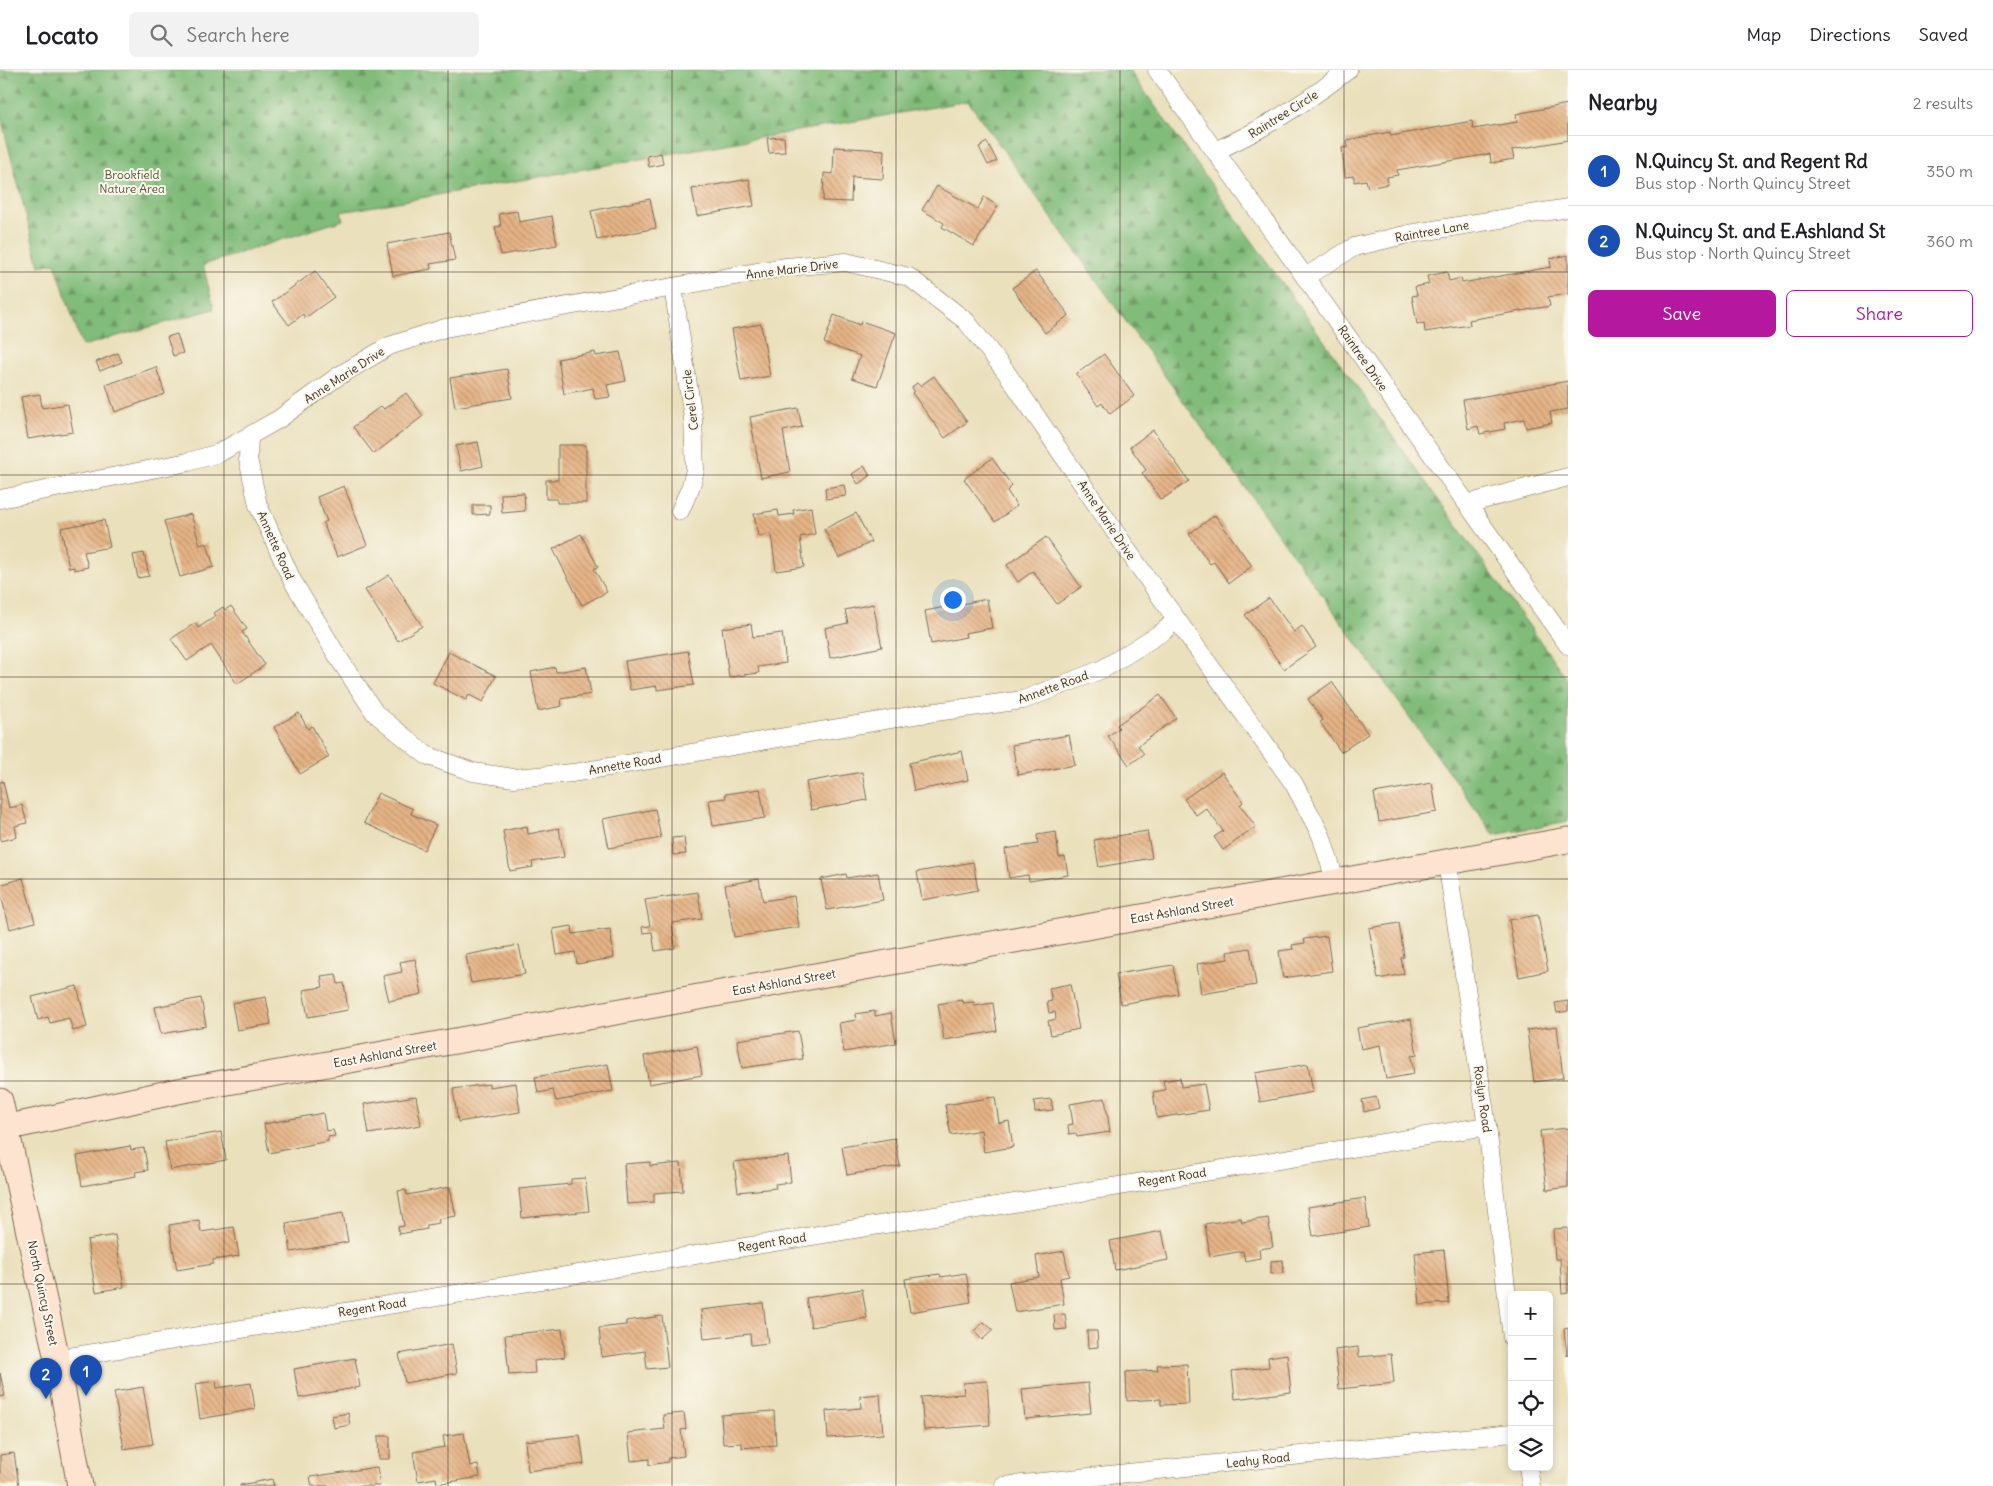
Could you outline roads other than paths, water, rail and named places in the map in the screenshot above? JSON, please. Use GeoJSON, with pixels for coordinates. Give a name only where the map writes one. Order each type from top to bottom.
{"type":"FeatureCollection","features":[{"type":"Feature","properties":{"kind":"main road","name":"East Ashland Street"},"geometry":{"type":"LineString","coordinates":[[3,1128],[178,1091],[1568,840]]}},
{"type":"Feature","properties":{"kind":"main road","name":"North Quincy Street"},"geometry":{"type":"LineString","coordinates":[[0,1101],[3,1128],[57,1359],[80,1486]]}},
{"type":"Feature","properties":{"kind":"street","name":"Raintree Drive"},"geometry":{"type":"LineString","coordinates":[[1157,70],[1568,646]]}},
{"type":"Feature","properties":{"kind":"street","name":"Raintree Circle"},"geometry":{"type":"LineString","coordinates":[[1215,151],[1244,138],[1326,87],[1348,70]]}},
{"type":"Feature","properties":{"kind":"street","name":"Raintree Lane"},"geometry":{"type":"LineString","coordinates":[[1305,277],[1354,247],[1409,234],[1568,208]]}},
{"type":"Feature","properties":{"kind":"street","name":"Anne Marie Drive"},"geometry":{"type":"LineString","coordinates":[[0,498],[188,462],[219,453],[279,419],[337,377],[389,346],[445,328],[785,267],[846,262],[910,277],[966,321],[1006,372],[1176,619],[1294,784],[1321,835],[1336,882]]}},
{"type":"Feature","properties":{"kind":"street","name":"Cerel Circle"},"geometry":{"type":"LineString","coordinates":[[673,287],[693,418],[695,470],[691,486],[680,511]]}},
{"type":"Feature","properties":{"kind":"street","name":"Annette Road"},"geometry":{"type":"LineString","coordinates":[[249,437],[248,459],[258,505],[292,580],[338,657],[376,713],[426,755],[473,772],[514,778],[573,772],[921,714],[1023,700],[1103,669],[1164,631],[1176,619]]}},
{"type":"Feature","properties":{"kind":"street"},"geometry":{"type":"LineString","coordinates":[[1467,504],[1568,477]]}},
{"type":"Feature","properties":{"kind":"street","name":"Roslyn Road"},"geometry":{"type":"LineString","coordinates":[[1447,862],[1487,1126],[1512,1336]]}},
{"type":"Feature","properties":{"kind":"street","name":"Regent Road"},"geometry":{"type":"LineString","coordinates":[[57,1359],[1487,1126]]}},
{"type":"Feature","properties":{"kind":"street","name":"Leahy Road"},"geometry":{"type":"LineString","coordinates":[[1004,1486],[1508,1433]]}},
{"type":"Feature","properties":{"kind":"street"},"geometry":{"type":"LineString","coordinates":[[1529,1471],[1531,1486]]}},
{"type":"Feature","properties":{"kind":"place","name":"N.Quincy St. and Regent Rd"},"geometry":{"type":"Point","coordinates":[86,1396]}},
{"type":"Feature","properties":{"kind":"place","name":"N.Quincy St. and E.Ashland St"},"geometry":{"type":"Point","coordinates":[46,1399]}},
{"type":"Feature","properties":{"kind":"park label","name":"Brookfield Nature Area"},"geometry":{"type":"Point","coordinates":[132,181]}}]}
